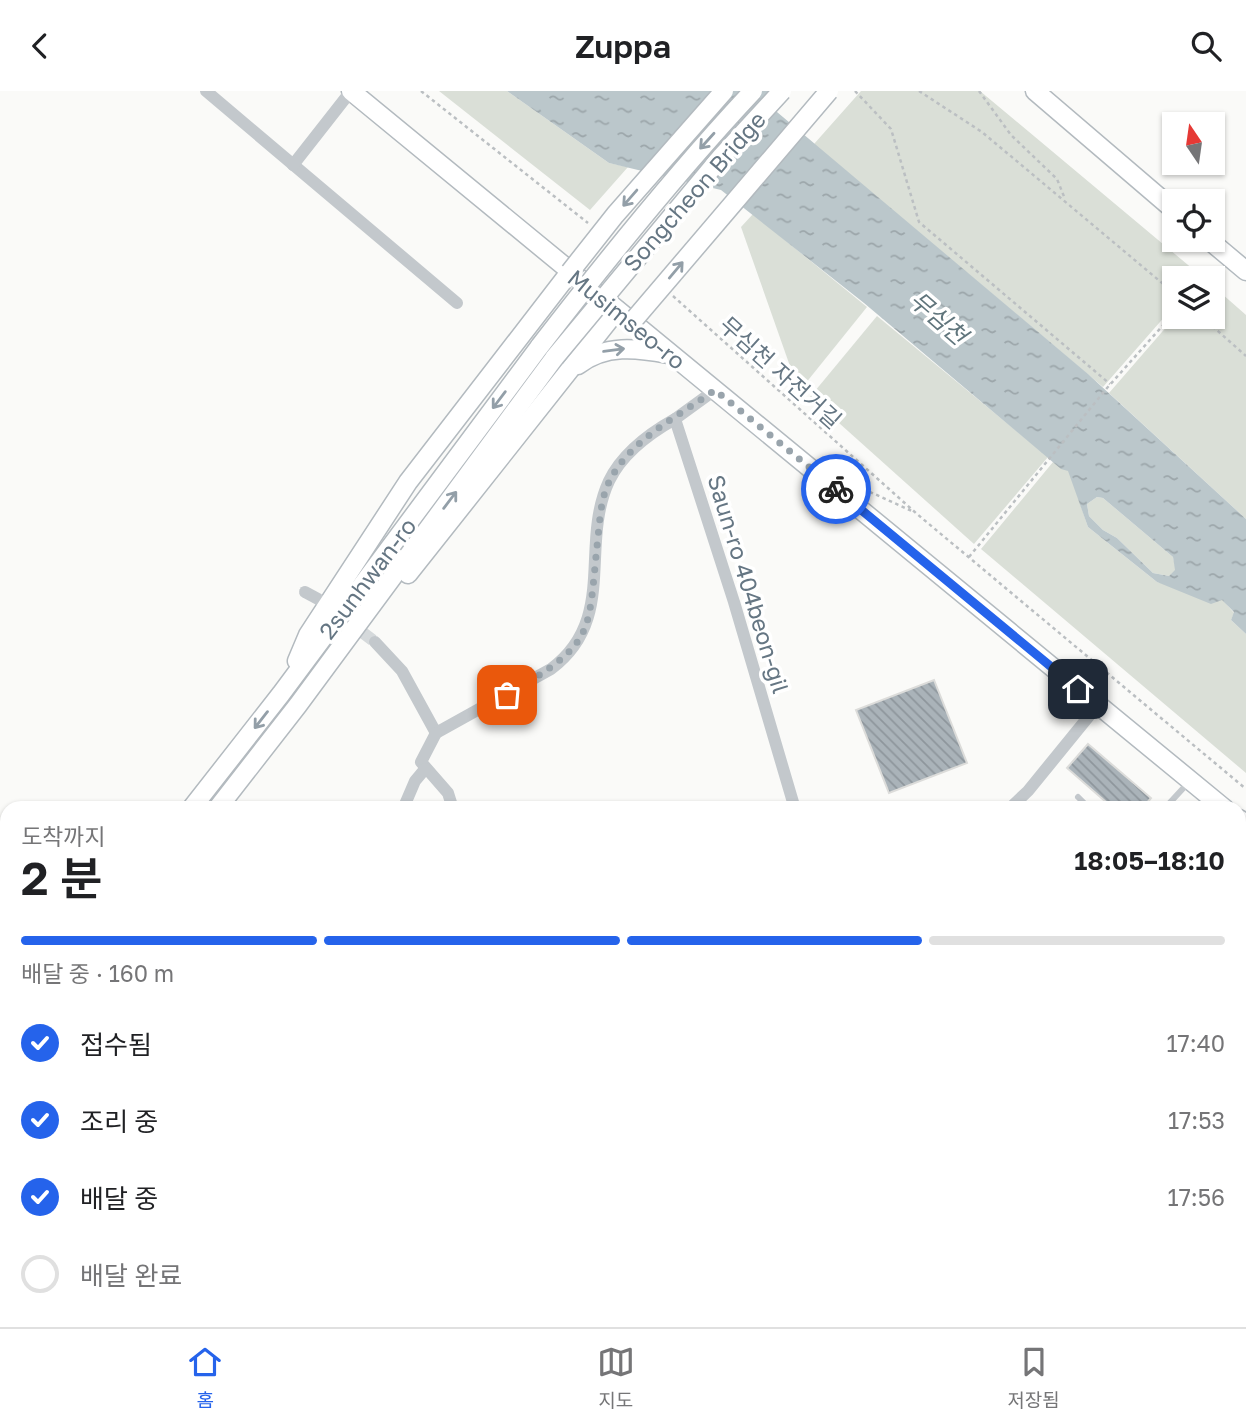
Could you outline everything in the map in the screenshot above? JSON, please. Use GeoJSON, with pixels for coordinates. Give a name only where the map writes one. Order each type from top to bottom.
{"type":"FeatureCollection","features":[{"type":"Feature","properties":{"kind":"street"},"geometry":{"type":"LineString","coordinates":[[206,91],[457,303]]}},
{"type":"Feature","properties":{"kind":"street"},"geometry":{"type":"LineString","coordinates":[[293,165],[351,91]]}},
{"type":"Feature","properties":{"kind":"street","name":"Musimseo-ro"},"geometry":{"type":"LineString","coordinates":[[351,91],[1098,705],[1210,801]]}},
{"type":"Feature","properties":{"kind":"street"},"geometry":{"type":"LineString","coordinates":[[281,694],[308,635],[408,481],[615,215],[724,91]]}},
{"type":"Feature","properties":{"kind":"street","name":"Songcheon Bridge"},"geometry":{"type":"LineString","coordinates":[[540,345],[646,212],[753,91]]}},
{"type":"Feature","properties":{"kind":"street","name":"Songcheon Bridge"},"geometry":{"type":"LineString","coordinates":[[555,357],[662,227],[782,91]]}},
{"type":"Feature","properties":{"kind":"street"},"geometry":{"type":"LineString","coordinates":[[632,322],[830,91]]}},
{"type":"Feature","properties":{"kind":"street"},"geometry":{"type":"LineString","coordinates":[[1035,91],[1162,200]]}},
{"type":"Feature","properties":{"kind":"street"},"geometry":{"type":"LineString","coordinates":[[1041,91],[1054,108]]}},
{"type":"Feature","properties":{"kind":"street"},"geometry":{"type":"LineString","coordinates":[[1223,252],[1246,271]]}},
{"type":"Feature","properties":{"kind":"street"},"geometry":{"type":"LineString","coordinates":[[272,738],[305,710],[388,599],[617,310]]}},
{"type":"Feature","properties":{"kind":"street"},"geometry":{"type":"LineString","coordinates":[[529,327],[551,319],[565,321],[579,335],[582,353]]}},
{"type":"Feature","properties":{"kind":"street","name":"2sunhwan-ro"},"geometry":{"type":"LineString","coordinates":[[197,801],[281,694],[540,345]]}},
{"type":"Feature","properties":{"kind":"street"},"geometry":{"type":"LineString","coordinates":[[565,376],[585,360],[617,349],[671,354]]}},
{"type":"Feature","properties":{"kind":"street","name":"2sunhwan-ro"},"geometry":{"type":"LineString","coordinates":[[222,801],[555,357]]}},
{"type":"Feature","properties":{"kind":"street"},"geometry":{"type":"LineString","coordinates":[[450,801],[448,793],[421,762],[436,733],[551,669],[577,646],[591,610],[601,508],[609,482],[636,447],[715,390]]}},
{"type":"Feature","properties":{"kind":"street","name":"Saun-ro 404beon-gil"},"geometry":{"type":"LineString","coordinates":[[675,419],[734,602],[793,801]]}},
{"type":"Feature","properties":{"kind":"street"},"geometry":{"type":"LineString","coordinates":[[305,591],[318,599]]}},
{"type":"Feature","properties":{"kind":"street"},"geometry":{"type":"LineString","coordinates":[[375,642],[402,671],[436,733]]}},
{"type":"Feature","properties":{"kind":"street"},"geometry":{"type":"LineString","coordinates":[[1017,801],[1098,705]]}},
{"type":"Feature","properties":{"kind":"street"},"geometry":{"type":"LineString","coordinates":[[406,801],[415,781],[425,769]]}},
{"type":"Feature","properties":{"kind":"lane"},"geometry":{"type":"LineString","coordinates":[[1171,801],[1189,782]]}},
{"type":"Feature","properties":{"kind":"lane"},"geometry":{"type":"LineString","coordinates":[[1078,797],[1082,801]]}},
{"type":"Feature","properties":{"kind":"path"},"geometry":{"type":"LineString","coordinates":[[421,91],[596,229]]}},
{"type":"Feature","properties":{"kind":"path"},"geometry":{"type":"LineString","coordinates":[[855,91],[891,129],[919,222],[1109,386]]}},
{"type":"Feature","properties":{"kind":"path"},"geometry":{"type":"LineString","coordinates":[[919,91],[982,132],[1162,283]]}},
{"type":"Feature","properties":{"kind":"path"},"geometry":{"type":"LineString","coordinates":[[979,91],[1011,135],[1057,179],[1066,202]]}},
{"type":"Feature","properties":{"kind":"path","name":"무심천 자전거길"},"geometry":{"type":"LineString","coordinates":[[667,291],[917,514],[1246,789]]}},
{"type":"Feature","properties":{"kind":"path"},"geometry":{"type":"LineString","coordinates":[[969,557],[1109,386],[1162,326]]}},
{"type":"Feature","properties":{"kind":"path"},"geometry":{"type":"LineString","coordinates":[[1216,329],[1246,356]]}},
{"type":"Feature","properties":{"kind":"path"},"geometry":{"type":"LineString","coordinates":[[854,484],[917,514]]}},
{"type":"Feature","properties":{"kind":"shaded area"},"geometry":{"type":"Polygon","coordinates":[[[439,91],[507,91],[609,163],[628,167],[590,210],[439,91]]]}},
{"type":"Feature","properties":{"kind":"shaded area"},"geometry":{"type":"Polygon","coordinates":[[[861,91],[980,91],[1162,243],[1162,252],[1172,252],[1189,266],[1162,266],[1162,320],[1103,387],[814,144],[861,91]]]}},
{"type":"Feature","properties":{"kind":"shaded area"},"geometry":{"type":"Polygon","coordinates":[[[753,214],[867,307],[801,389],[797,386],[741,227],[753,214]]]}},
{"type":"Feature","properties":{"kind":"shaded area"},"geometry":{"type":"Polygon","coordinates":[[[1225,297],[1246,315],[1246,519],[1109,393],[1165,329],[1225,329],[1225,297]]]}},
{"type":"Feature","properties":{"kind":"shaded area"},"geometry":{"type":"Polygon","coordinates":[[[877,316],[1048,457],[974,544],[810,397],[877,316]]]}},
{"type":"Feature","properties":{"kind":"shaded area"},"geometry":{"type":"Polygon","coordinates":[[[1053,462],[1069,471],[1088,527],[1157,582],[1222,599],[1234,613],[1231,620],[1246,634],[1246,773],[981,549],[1053,462]]]}},
{"type":"Feature","properties":{"kind":"shaded area"},"geometry":{"type":"Polygon","coordinates":[[[1097,497],[1103,498],[1173,557],[1176,570],[1169,576],[1153,573],[1117,538],[1103,530],[1089,516],[1087,504],[1097,497]]]}},
{"type":"Feature","properties":{"kind":"water","name":"무심천"},"geometry":{"type":"Polygon","coordinates":[[[507,91],[773,91],[777,112],[1088,374],[1246,519],[1246,634],[1231,620],[1234,612],[1222,600],[1211,604],[1157,582],[1088,527],[1068,471],[1061,469],[864,303],[721,190],[609,163],[507,91]],[[1097,497],[1087,504],[1089,516],[1103,530],[1117,538],[1153,573],[1169,576],[1175,570],[1173,557],[1103,498],[1097,497]]]}},
{"type":"Feature","properties":{"kind":"building"},"geometry":{"type":"Polygon","coordinates":[[[934,680],[967,763],[889,793],[856,710],[934,680]]]}},
{"type":"Feature","properties":{"kind":"building"},"geometry":{"type":"Polygon","coordinates":[[[1088,744],[1151,798],[1149,801],[1105,801],[1067,768],[1088,744]]]}},
{"type":"Feature","properties":{"kind":"tunnel"},"geometry":{"type":"LineString","coordinates":[[349,622],[375,642]]}},
{"type":"Feature","properties":{"kind":"way so far"},"geometry":{"type":"LineString","coordinates":[[507,695],[567,657],[585,631],[591,610],[601,508],[609,482],[619,465],[661,427],[715,390],[836,489]]}},
{"type":"Feature","properties":{"kind":"route"},"geometry":{"type":"LineString","coordinates":[[836,489],[1078,689]]}}]}
